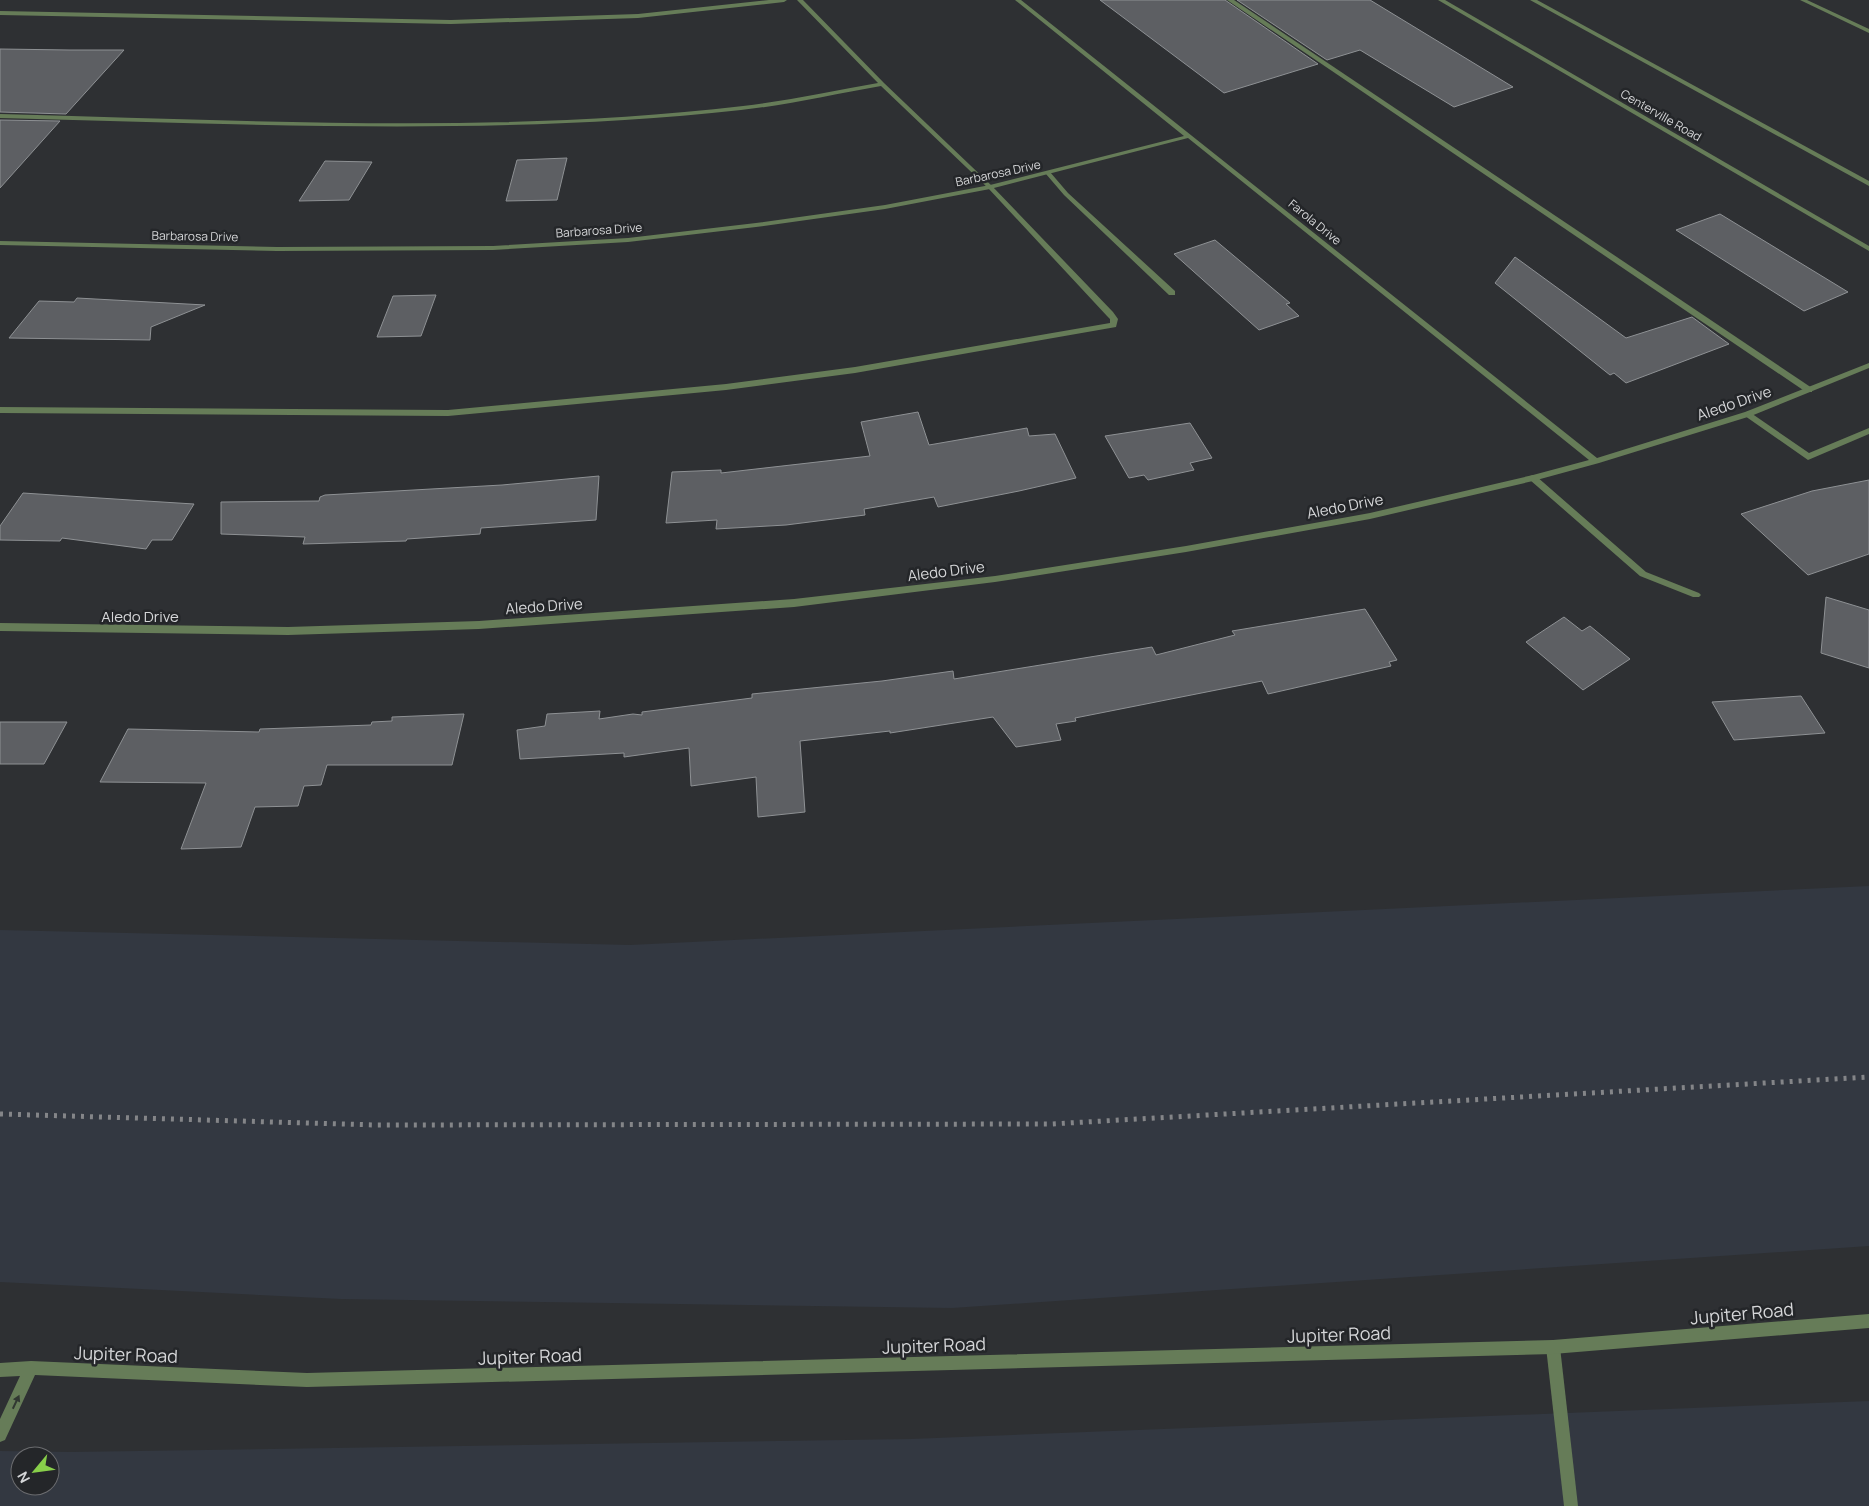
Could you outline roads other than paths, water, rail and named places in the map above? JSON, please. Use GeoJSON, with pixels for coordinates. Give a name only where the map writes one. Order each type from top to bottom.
{"type":"FeatureCollection","features":[{"type":"Feature","properties":{"kind":"street"},"geometry":{"type":"LineString","coordinates":[[0,13],[451,22],[638,16],[784,0]]}},
{"type":"Feature","properties":{"kind":"street"},"geometry":{"type":"LineString","coordinates":[[0,410],[448,412],[726,387],[846,372],[1088,331],[1113,325],[1114,319],[1110,314],[990,187],[882,84],[800,0]]}},
{"type":"Feature","properties":{"kind":"street","name":"Farola Drive"},"geometry":{"type":"LineString","coordinates":[[1018,0],[1596,461]]}},
{"type":"Feature","properties":{"kind":"street"},"geometry":{"type":"LineString","coordinates":[[1230,0],[1809,390]]}},
{"type":"Feature","properties":{"kind":"street","name":"Centerville Road"},"geometry":{"type":"LineString","coordinates":[[1441,0],[1869,249]]}},
{"type":"Feature","properties":{"kind":"street"},"geometry":{"type":"LineString","coordinates":[[1533,0],[1869,184]]}},
{"type":"Feature","properties":{"kind":"street"},"geometry":{"type":"LineString","coordinates":[[1803,0],[1869,31]]}},
{"type":"Feature","properties":{"kind":"street"},"geometry":{"type":"LineString","coordinates":[[0,116],[441,125],[629,117],[743,107],[882,84]]}},
{"type":"Feature","properties":{"kind":"street","name":"Barbarosa Drive"},"geometry":{"type":"LineString","coordinates":[[0,243],[277,249],[503,247],[628,240],[885,207],[990,187],[1190,136]]}},
{"type":"Feature","properties":{"kind":"street"},"geometry":{"type":"LineString","coordinates":[[1048,173],[1066,194],[1172,293]]}},
{"type":"Feature","properties":{"kind":"street","name":"Aledo Drive"},"geometry":{"type":"LineString","coordinates":[[0,627],[288,631],[479,625],[794,603],[995,579],[1186,549],[1370,516],[1533,478],[1596,461],[1748,414],[1868,366]]}},
{"type":"Feature","properties":{"kind":"street"},"geometry":{"type":"LineString","coordinates":[[1748,414],[1808,457],[1869,431]]}},
{"type":"Feature","properties":{"kind":"street"},"geometry":{"type":"LineString","coordinates":[[1533,478],[1643,574],[1696,595]]}},
{"type":"Feature","properties":{"kind":"street","name":"Jupiter Road"},"geometry":{"type":"LineString","coordinates":[[0,1370],[32,1368],[307,1380],[1553,1347],[1869,1321]]}},
{"type":"Feature","properties":{"kind":"street"},"geometry":{"type":"LineString","coordinates":[[1553,1347],[1571,1506]]}},
{"type":"Feature","properties":{"kind":"street"},"geometry":{"type":"LineString","coordinates":[[0,1435],[32,1368]]}},
{"type":"Feature","properties":{"kind":"railway"},"geometry":{"type":"LineString","coordinates":[[0,1114],[376,1125],[1051,1124],[1869,1077]]}}]}
